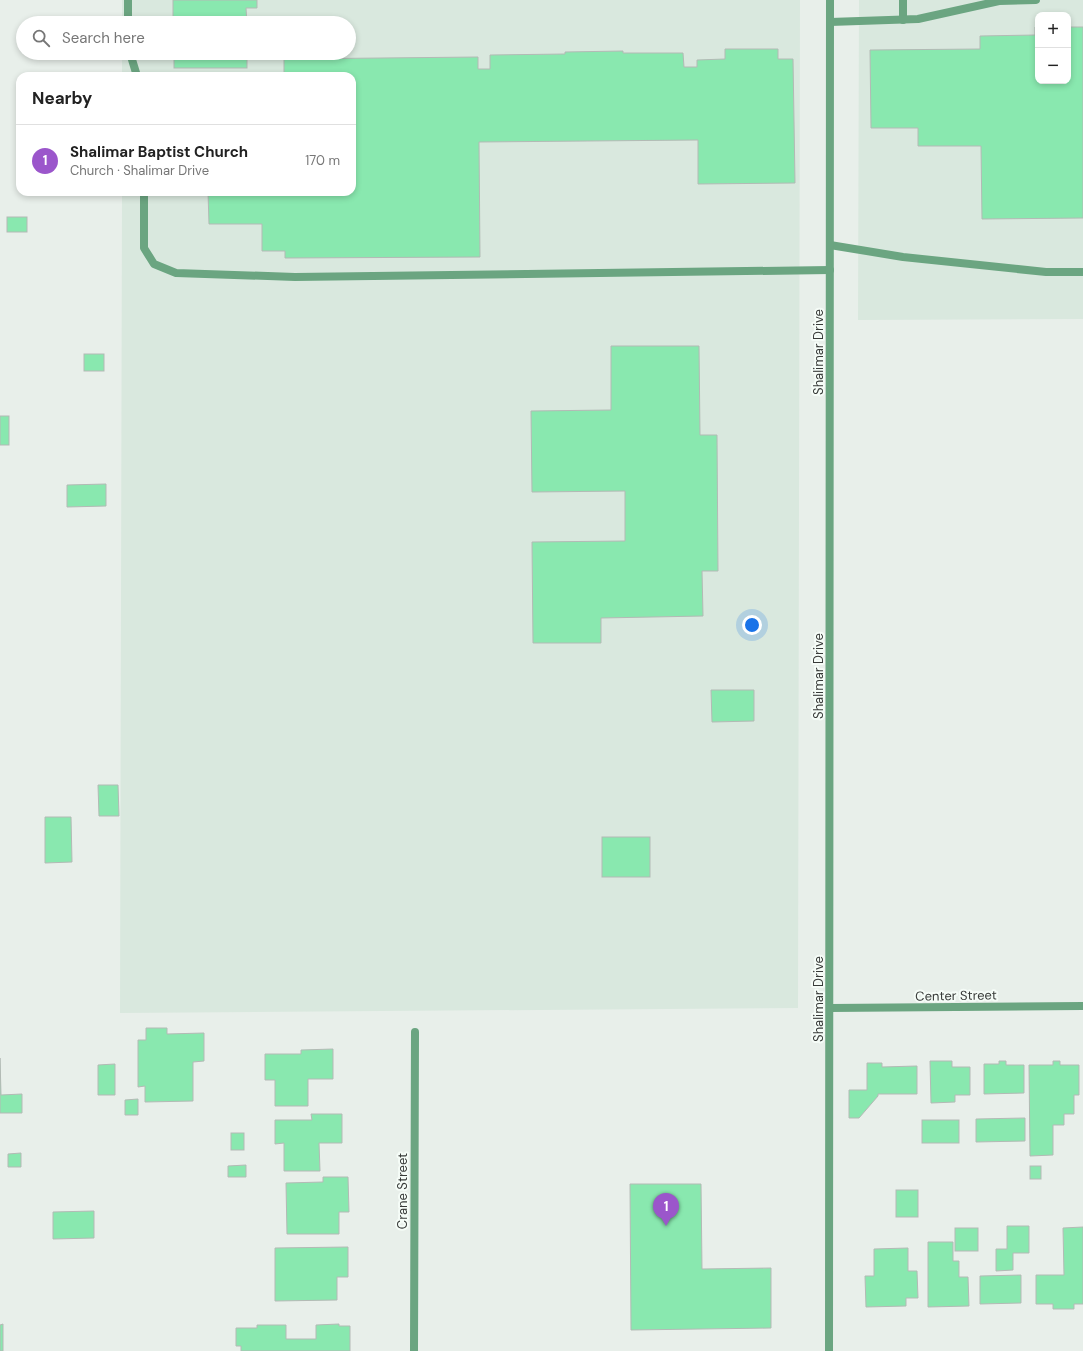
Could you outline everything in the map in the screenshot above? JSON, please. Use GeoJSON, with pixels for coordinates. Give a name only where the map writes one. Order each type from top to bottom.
{"type":"FeatureCollection","features":[{"type":"Feature","properties":{"kind":"street"},"geometry":{"type":"LineString","coordinates":[[128,0],[128,16]]}},
{"type":"Feature","properties":{"kind":"street","name":"Shalimar Drive"},"geometry":{"type":"LineString","coordinates":[[829,1351],[830,0]]}},
{"type":"Feature","properties":{"kind":"street"},"geometry":{"type":"LineString","coordinates":[[903,0],[904,20]]}},
{"type":"Feature","properties":{"kind":"street"},"geometry":{"type":"LineString","coordinates":[[830,22],[918,19],[967,4],[998,1],[1036,0]]}},
{"type":"Feature","properties":{"kind":"street"},"geometry":{"type":"LineString","coordinates":[[132,60],[136,72]]}},
{"type":"Feature","properties":{"kind":"street"},"geometry":{"type":"LineString","coordinates":[[144,196],[144,248],[154,264],[176,273],[295,276],[830,270]]}},
{"type":"Feature","properties":{"kind":"street"},"geometry":{"type":"LineString","coordinates":[[830,245],[904,257],[1046,272],[1083,272]]}},
{"type":"Feature","properties":{"kind":"street","name":"Center Street"},"geometry":{"type":"LineString","coordinates":[[830,1008],[1083,1006]]}},
{"type":"Feature","properties":{"kind":"street","name":"Crane Street"},"geometry":{"type":"LineString","coordinates":[[414,1351],[415,1032]]}},
{"type":"Feature","properties":{"kind":"shaded area"},"geometry":{"type":"Polygon","coordinates":[[[122,0],[800,0],[798,1008],[120,1013],[122,196],[356,196],[356,72],[122,72],[122,60],[356,60],[356,16],[122,16],[122,0]]]}},
{"type":"Feature","properties":{"kind":"shaded area"},"geometry":{"type":"Polygon","coordinates":[[[859,0],[1083,0],[1083,319],[858,320],[859,0]]]}},
{"type":"Feature","properties":{"kind":"building"},"geometry":{"type":"Polygon","coordinates":[[[173,0],[257,0],[257,8],[246,8],[247,16],[173,16],[173,0]]]}},
{"type":"Feature","properties":{"kind":"building"},"geometry":{"type":"Polygon","coordinates":[[[1071,27],[1083,27],[1083,218],[982,219],[981,146],[918,146],[918,128],[871,128],[870,50],[980,49],[980,36],[1035,35],[1035,84],[1071,84],[1071,27]]]}},
{"type":"Feature","properties":{"kind":"building"},"geometry":{"type":"Polygon","coordinates":[[[725,49],[778,49],[778,59],[793,59],[795,183],[698,184],[698,140],[479,142],[480,257],[285,258],[285,251],[262,251],[262,224],[209,224],[208,196],[356,196],[356,72],[284,72],[284,60],[478,57],[478,69],[490,69],[490,55],[565,54],[565,52],[623,51],[623,53],[683,53],[684,67],[697,67],[697,60],[725,59],[725,49]]]}},
{"type":"Feature","properties":{"kind":"building"},"geometry":{"type":"Polygon","coordinates":[[[174,60],[247,60],[247,68],[174,68],[174,60]]]}},
{"type":"Feature","properties":{"kind":"building"},"geometry":{"type":"Polygon","coordinates":[[[7,217],[27,217],[27,232],[7,232],[7,217]]]}},
{"type":"Feature","properties":{"kind":"building"},"geometry":{"type":"Polygon","coordinates":[[[611,346],[699,346],[700,435],[717,435],[718,571],[702,571],[703,616],[601,618],[601,643],[533,643],[532,542],[625,541],[625,491],[532,492],[531,411],[611,410],[611,346]]]}},
{"type":"Feature","properties":{"kind":"building"},"geometry":{"type":"Polygon","coordinates":[[[84,354],[104,354],[104,371],[84,371],[84,354]]]}},
{"type":"Feature","properties":{"kind":"building"},"geometry":{"type":"Polygon","coordinates":[[[0,416],[9,416],[9,445],[0,445],[0,416]]]}},
{"type":"Feature","properties":{"kind":"building"},"geometry":{"type":"Polygon","coordinates":[[[106,484],[106,506],[67,507],[67,485],[106,484]]]}},
{"type":"Feature","properties":{"kind":"building"},"geometry":{"type":"Polygon","coordinates":[[[711,690],[754,690],[754,721],[712,722],[711,690]]]}},
{"type":"Feature","properties":{"kind":"building"},"geometry":{"type":"Polygon","coordinates":[[[98,785],[118,785],[119,816],[99,816],[98,785]]]}},
{"type":"Feature","properties":{"kind":"building"},"geometry":{"type":"Polygon","coordinates":[[[45,817],[71,817],[72,862],[45,863],[45,817]]]}},
{"type":"Feature","properties":{"kind":"building"},"geometry":{"type":"Polygon","coordinates":[[[602,837],[650,837],[650,877],[602,877],[602,837]]]}},
{"type":"Feature","properties":{"kind":"building"},"geometry":{"type":"Polygon","coordinates":[[[146,1028],[167,1028],[167,1034],[204,1033],[204,1061],[193,1062],[193,1101],[145,1102],[145,1086],[138,1087],[138,1040],[146,1040],[146,1028]]]}},
{"type":"Feature","properties":{"kind":"building"},"geometry":{"type":"Polygon","coordinates":[[[333,1049],[333,1079],[308,1079],[308,1106],[275,1106],[275,1080],[265,1080],[265,1054],[301,1054],[301,1050],[333,1049]]]}},
{"type":"Feature","properties":{"kind":"building"},"geometry":{"type":"Polygon","coordinates":[[[0,1058],[1,1095],[22,1094],[22,1113],[0,1113],[0,1058]]]}},
{"type":"Feature","properties":{"kind":"building"},"geometry":{"type":"Polygon","coordinates":[[[930,1061],[952,1061],[952,1067],[970,1067],[970,1095],[955,1095],[955,1102],[931,1103],[930,1061]]]}},
{"type":"Feature","properties":{"kind":"building"},"geometry":{"type":"Polygon","coordinates":[[[999,1061],[1006,1061],[1006,1065],[1024,1065],[1024,1093],[984,1094],[984,1064],[999,1064],[999,1061]]]}},
{"type":"Feature","properties":{"kind":"building"},"geometry":{"type":"Polygon","coordinates":[[[1053,1061],[1060,1061],[1060,1065],[1079,1065],[1079,1095],[1074,1095],[1074,1114],[1064,1114],[1064,1125],[1053,1125],[1053,1155],[1030,1156],[1029,1065],[1053,1065],[1053,1061]]]}},
{"type":"Feature","properties":{"kind":"building"},"geometry":{"type":"Polygon","coordinates":[[[867,1063],[882,1063],[882,1067],[917,1066],[917,1094],[878,1094],[878,1096],[859,1118],[849,1118],[849,1090],[867,1090],[867,1063]]]}},
{"type":"Feature","properties":{"kind":"building"},"geometry":{"type":"Polygon","coordinates":[[[115,1064],[115,1095],[98,1095],[98,1065],[115,1064]]]}},
{"type":"Feature","properties":{"kind":"building"},"geometry":{"type":"Polygon","coordinates":[[[138,1099],[138,1115],[125,1115],[125,1100],[138,1099]]]}},
{"type":"Feature","properties":{"kind":"building"},"geometry":{"type":"Polygon","coordinates":[[[311,1114],[342,1114],[342,1143],[319,1143],[320,1171],[284,1171],[284,1143],[275,1144],[275,1120],[312,1120],[311,1114]]]}},
{"type":"Feature","properties":{"kind":"building"},"geometry":{"type":"Polygon","coordinates":[[[1025,1118],[1025,1141],[976,1142],[976,1119],[1025,1118]]]}},
{"type":"Feature","properties":{"kind":"building"},"geometry":{"type":"Polygon","coordinates":[[[922,1120],[959,1120],[959,1143],[922,1143],[922,1120]]]}},
{"type":"Feature","properties":{"kind":"building"},"geometry":{"type":"Polygon","coordinates":[[[231,1133],[244,1133],[244,1150],[231,1150],[231,1133]]]}},
{"type":"Feature","properties":{"kind":"building"},"geometry":{"type":"Polygon","coordinates":[[[21,1153],[21,1167],[8,1167],[8,1154],[21,1153]]]}},
{"type":"Feature","properties":{"kind":"building"},"geometry":{"type":"Polygon","coordinates":[[[246,1165],[246,1177],[228,1177],[228,1166],[246,1165]]]}},
{"type":"Feature","properties":{"kind":"building"},"geometry":{"type":"Polygon","coordinates":[[[1030,1166],[1041,1166],[1041,1179],[1030,1179],[1030,1166]]]}},
{"type":"Feature","properties":{"kind":"building"},"geometry":{"type":"Polygon","coordinates":[[[323,1177],[348,1177],[349,1212],[339,1212],[339,1234],[287,1234],[286,1183],[323,1182],[323,1177]]]}},
{"type":"Feature","properties":{"kind":"building"},"geometry":{"type":"Polygon","coordinates":[[[630,1184],[701,1184],[702,1269],[771,1268],[771,1328],[631,1330],[630,1184]]]}},
{"type":"Feature","properties":{"kind":"building"},"geometry":{"type":"Polygon","coordinates":[[[896,1190],[918,1190],[918,1217],[896,1217],[896,1190]]]}},
{"type":"Feature","properties":{"kind":"building"},"geometry":{"type":"Polygon","coordinates":[[[94,1211],[94,1238],[53,1239],[53,1212],[94,1211]]]}},
{"type":"Feature","properties":{"kind":"building"},"geometry":{"type":"Polygon","coordinates":[[[1007,1226],[1029,1226],[1029,1253],[1013,1253],[1013,1270],[996,1271],[996,1249],[1007,1249],[1007,1226]]]}},
{"type":"Feature","properties":{"kind":"building"},"geometry":{"type":"Polygon","coordinates":[[[1083,1227],[1083,1304],[1074,1304],[1074,1309],[1053,1309],[1053,1304],[1036,1304],[1036,1275],[1064,1275],[1063,1228],[1083,1227]]]}},
{"type":"Feature","properties":{"kind":"building"},"geometry":{"type":"Polygon","coordinates":[[[955,1228],[978,1228],[978,1251],[955,1251],[955,1228]]]}},
{"type":"Feature","properties":{"kind":"building"},"geometry":{"type":"Polygon","coordinates":[[[928,1242],[953,1242],[953,1261],[959,1261],[959,1277],[968,1277],[969,1306],[928,1307],[928,1242]]]}},
{"type":"Feature","properties":{"kind":"building"},"geometry":{"type":"Polygon","coordinates":[[[348,1247],[348,1277],[337,1277],[337,1300],[275,1301],[275,1248],[348,1247]]]}},
{"type":"Feature","properties":{"kind":"building"},"geometry":{"type":"Polygon","coordinates":[[[908,1248],[908,1271],[917,1271],[918,1298],[906,1298],[906,1306],[866,1307],[865,1276],[874,1276],[874,1249],[908,1248]]]}},
{"type":"Feature","properties":{"kind":"building"},"geometry":{"type":"Polygon","coordinates":[[[1021,1275],[1021,1303],[980,1304],[980,1276],[1021,1275]]]}},
{"type":"Feature","properties":{"kind":"building"},"geometry":{"type":"Polygon","coordinates":[[[3,1324],[3,1351],[0,1351],[0,1325],[3,1324]]]}},
{"type":"Feature","properties":{"kind":"building"},"geometry":{"type":"Polygon","coordinates":[[[339,1324],[339,1326],[350,1326],[350,1351],[241,1351],[241,1346],[236,1346],[236,1328],[257,1328],[257,1325],[286,1325],[286,1339],[316,1339],[316,1325],[339,1324]]]}},
{"type":"Feature","properties":{"kind":"place","name":"Shalimar Baptist Church"},"geometry":{"type":"Point","coordinates":[666,1226]}}]}
